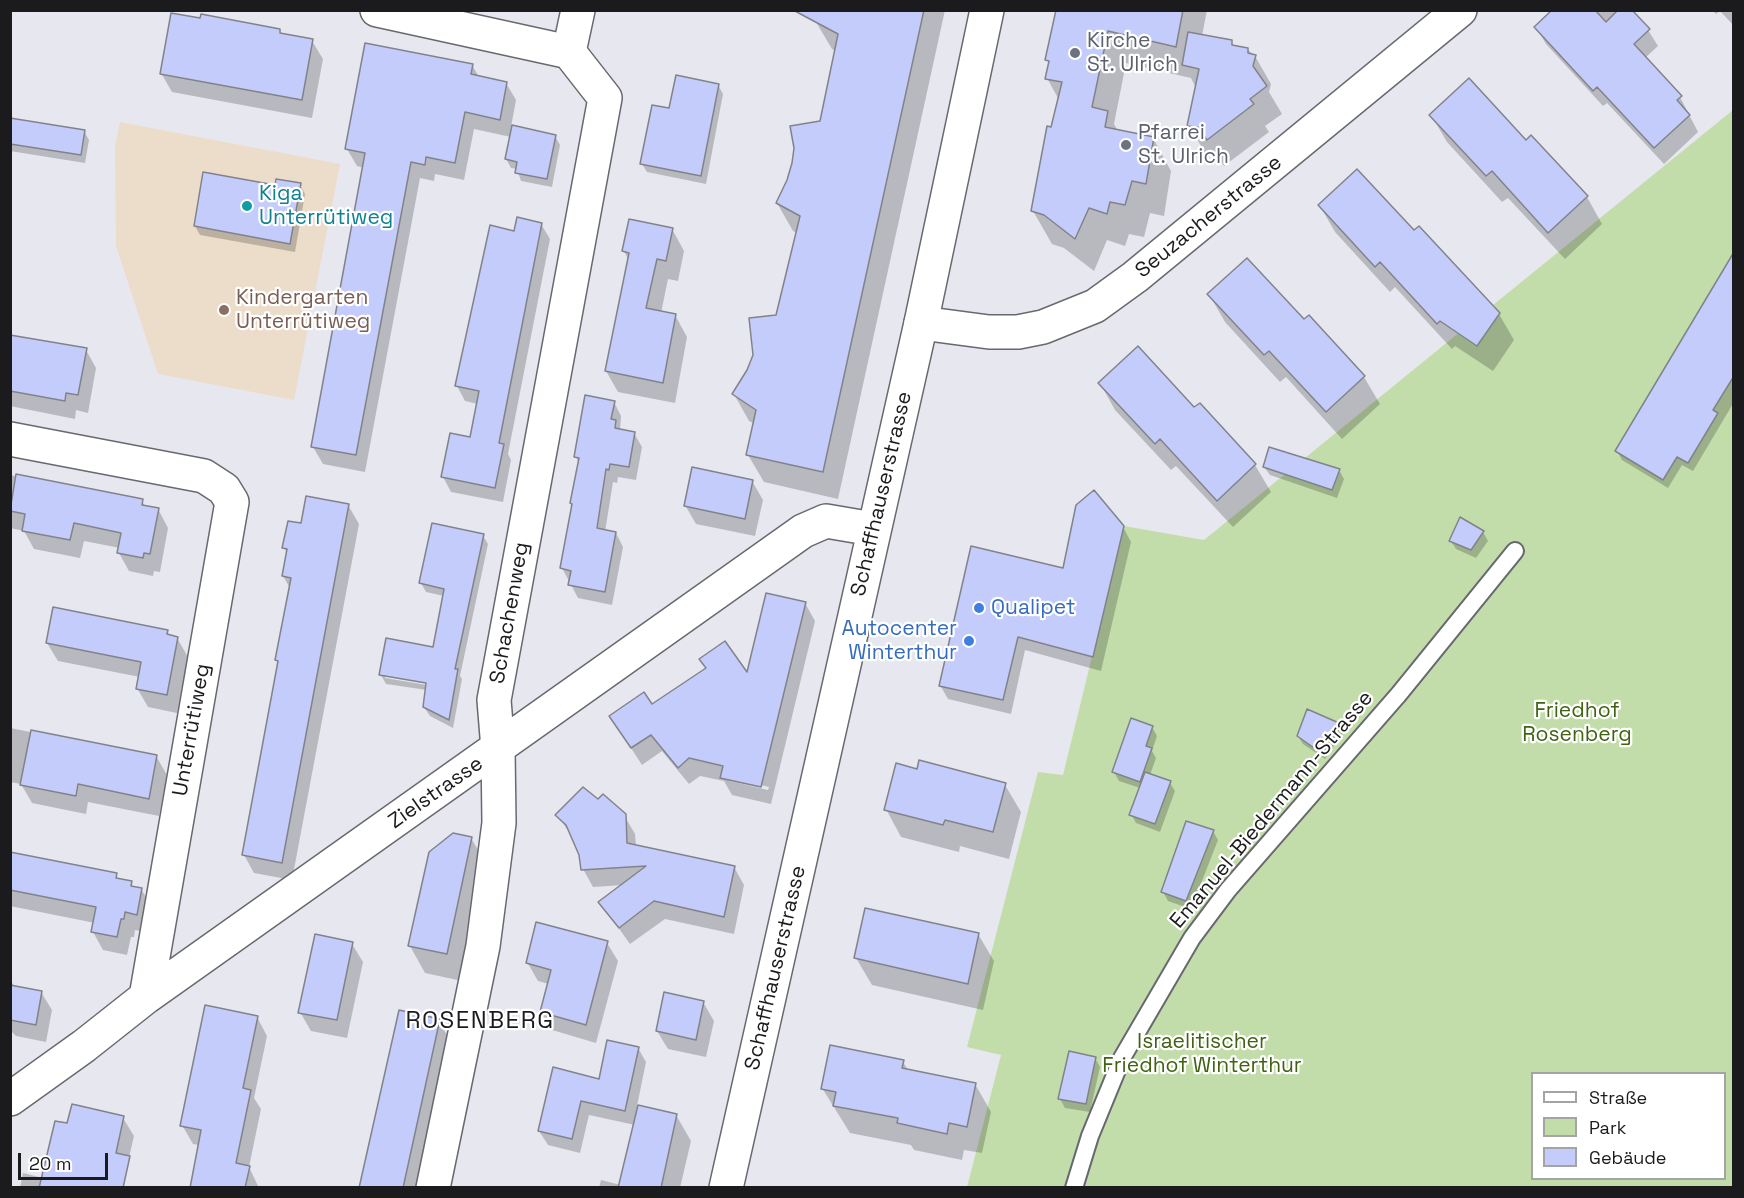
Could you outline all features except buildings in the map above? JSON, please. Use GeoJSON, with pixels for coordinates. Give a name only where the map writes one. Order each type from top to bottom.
{"type":"FeatureCollection","features":[{"type":"Feature","properties":{"kind":"street"},"geometry":{"type":"LineString","coordinates":[[377,10],[569,52],[578,10]]}},
{"type":"Feature","properties":{"kind":"street","name":"Schaffhauserstrasse"},"geometry":{"type":"LineString","coordinates":[[726,1188],[921,322],[987,10]]}},
{"type":"Feature","properties":{"kind":"street","name":"Seuzacherstrasse"},"geometry":{"type":"LineString","coordinates":[[921,322],[989,332],[1018,332],[1043,327],[1095,306],[1136,277],[1460,10]]}},
{"type":"Feature","properties":{"kind":"street","name":"Schachenweg"},"geometry":{"type":"LineString","coordinates":[[433,1188],[483,946],[499,823],[498,749],[494,700],[605,98],[569,52]]}},
{"type":"Feature","properties":{"kind":"street","name":"Unterrütiweg"},"geometry":{"type":"LineString","coordinates":[[10,439],[204,476],[224,489],[232,502],[146,997]]}},
{"type":"Feature","properties":{"kind":"street","name":"Zielstrasse"},"geometry":{"type":"LineString","coordinates":[[10,1099],[84,1046],[146,997],[803,531],[826,521],[873,529]]}},
{"type":"Feature","properties":{"kind":"lane","name":"Emanuel-Biedermann-Strasse"},"geometry":{"type":"LineString","coordinates":[[1074,1188],[1090,1136],[1122,1058],[1192,938],[1228,890],[1399,694],[1515,551]]}},
{"type":"Feature","properties":{"kind":"shaded area","name":"Kindergarten Unterrütiweg"},"geometry":{"type":"Polygon","coordinates":[[[120,122],[340,164],[294,400],[158,374],[116,246],[115,147],[120,122]]]}},
{"type":"Feature","properties":{"kind":"green space"},"geometry":{"type":"Polygon","coordinates":[[[1733,110],[1733,1187],[967,1187],[1001,1055],[967,1047],[1038,772],[1063,775],[1124,526],[1204,540],[1733,110]]]}},
{"type":"Feature","properties":{"kind":"place","name":"Kirche St. Ulrich"},"geometry":{"type":"Point","coordinates":[1075,53]}},
{"type":"Feature","properties":{"kind":"place","name":"Pfarrei St. Ulrich"},"geometry":{"type":"Point","coordinates":[1126,145]}},
{"type":"Feature","properties":{"kind":"place","name":"Kiga Unterrütiweg"},"geometry":{"type":"Point","coordinates":[247,206]}},
{"type":"Feature","properties":{"kind":"place","name":"Kindergarten Unterrütiweg"},"geometry":{"type":"Point","coordinates":[224,310]}},
{"type":"Feature","properties":{"kind":"place","name":"Qualipet"},"geometry":{"type":"Point","coordinates":[979,608]}},
{"type":"Feature","properties":{"kind":"place","name":"Autocenter Winterthur"},"geometry":{"type":"Point","coordinates":[969,641]}},
{"type":"Feature","properties":{"kind":"district","name":"ROSENBERG"},"geometry":{"type":"Point","coordinates":[480,1021]}},
{"type":"Feature","properties":{"kind":"park label","name":"Friedhof Rosenberg"},"geometry":{"type":"Point","coordinates":[1577,723]}},
{"type":"Feature","properties":{"kind":"park label","name":"Israelitischer Friedhof Winterthur"},"geometry":{"type":"Point","coordinates":[1202,1054]}}]}
